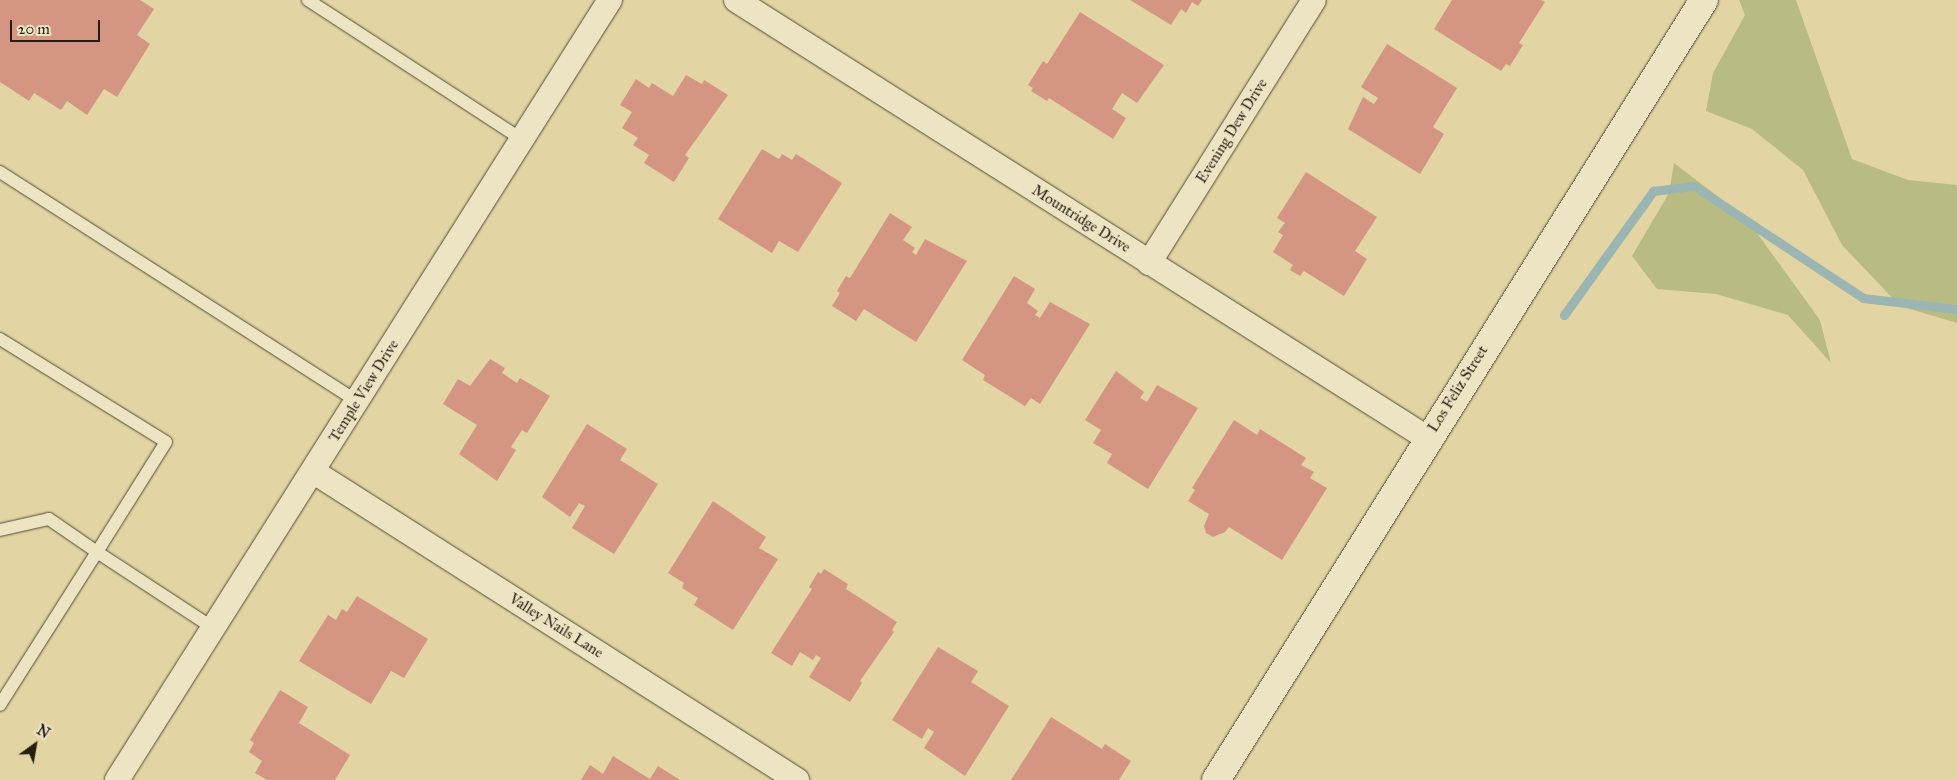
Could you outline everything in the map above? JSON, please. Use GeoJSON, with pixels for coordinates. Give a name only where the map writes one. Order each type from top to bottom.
{"type":"FeatureCollection","features":[{"type":"Feature","properties":{"kind":"street","name":"Temple View Drive"},"geometry":{"type":"LineString","coordinates":[[117,780],[314,472],[521,139],[610,0]]}},
{"type":"Feature","properties":{"kind":"street","name":"Mountridge Drive"},"geometry":{"type":"LineString","coordinates":[[736,0],[1427,438]]}},
{"type":"Feature","properties":{"kind":"street","name":"Evening Dew Drive"},"geometry":{"type":"LineString","coordinates":[[1150,263],[1314,0]]}},
{"type":"Feature","properties":{"kind":"street","name":"Los Feliz Street"},"geometry":{"type":"LineString","coordinates":[[1216,780],[1427,438],[1704,0]]}},
{"type":"Feature","properties":{"kind":"street","name":"Valley Nails Lane"},"geometry":{"type":"LineString","coordinates":[[314,472],[798,780]]}},
{"type":"Feature","properties":{"kind":"lane"},"geometry":{"type":"LineString","coordinates":[[308,0],[521,139]]}},
{"type":"Feature","properties":{"kind":"lane"},"geometry":{"type":"LineString","coordinates":[[0,172],[358,402]]}},
{"type":"Feature","properties":{"kind":"lane"},"geometry":{"type":"LineString","coordinates":[[0,339],[166,442],[0,705]]}},
{"type":"Feature","properties":{"kind":"lane"},"geometry":{"type":"LineString","coordinates":[[0,530],[48,519],[213,628]]}},
{"type":"Feature","properties":{"kind":"green space"},"geometry":{"type":"Polygon","coordinates":[[[1739,0],[1796,0],[1852,159],[1908,180],[1957,185],[1957,323],[1900,306],[1842,245],[1803,170],[1752,129],[1706,111],[1713,73],[1745,15],[1739,0]]]}},
{"type":"Feature","properties":{"kind":"green space"},"geometry":{"type":"Polygon","coordinates":[[[1674,163],[1746,218],[1820,320],[1831,363],[1788,315],[1716,294],[1657,289],[1632,256],[1669,193],[1674,163]]]}},
{"type":"Feature","properties":{"kind":"building"},"geometry":{"type":"Polygon","coordinates":[[[0,0],[140,0],[154,9],[137,35],[150,44],[117,97],[104,89],[87,115],[67,101],[61,110],[34,93],[29,101],[0,82],[0,0]]]}},
{"type":"Feature","properties":{"kind":"building"},"geometry":{"type":"Polygon","coordinates":[[[1130,0],[1202,0],[1198,6],[1192,2],[1186,13],[1181,9],[1171,25],[1130,0]]]}},
{"type":"Feature","properties":{"kind":"building"},"geometry":{"type":"Polygon","coordinates":[[[1452,0],[1541,0],[1545,2],[1519,43],[1523,45],[1510,66],[1506,64],[1501,71],[1434,29],[1452,0]]]}},
{"type":"Feature","properties":{"kind":"building"},"geometry":{"type":"Polygon","coordinates":[[[1080,12],[1164,65],[1137,103],[1122,93],[1112,109],[1126,118],[1113,139],[1049,98],[1047,101],[1031,91],[1033,88],[1028,85],[1043,61],[1047,64],[1080,12]]]}},
{"type":"Feature","properties":{"kind":"building"},"geometry":{"type":"Polygon","coordinates":[[[1387,44],[1457,88],[1433,127],[1444,134],[1420,174],[1348,129],[1363,97],[1374,104],[1378,98],[1361,87],[1387,44]]]}},
{"type":"Feature","properties":{"kind":"building"},"geometry":{"type":"Polygon","coordinates":[[[686,75],[702,84],[704,80],[728,95],[685,155],[689,158],[674,182],[644,163],[649,155],[633,145],[638,138],[622,128],[632,112],[620,105],[636,79],[649,88],[652,83],[673,96],[686,75]]]}},
{"type":"Feature","properties":{"kind":"building"},"geometry":{"type":"Polygon","coordinates":[[[762,149],[779,159],[782,154],[792,160],[796,154],[842,183],[798,252],[779,241],[772,253],[718,219],[762,149]]]}},
{"type":"Feature","properties":{"kind":"building"},"geometry":{"type":"Polygon","coordinates":[[[1306,172],[1377,217],[1355,251],[1367,259],[1344,296],[1304,271],[1300,276],[1290,270],[1293,265],[1273,252],[1283,235],[1278,232],[1285,223],[1277,218],[1306,172]]]}},
{"type":"Feature","properties":{"kind":"building"},"geometry":{"type":"Polygon","coordinates":[[[890,213],[912,227],[903,240],[915,248],[912,252],[916,255],[925,239],[967,261],[916,342],[864,309],[856,321],[832,306],[840,293],[837,291],[846,276],[850,278],[890,213]]]}},
{"type":"Feature","properties":{"kind":"building"},"geometry":{"type":"Polygon","coordinates":[[[1014,276],[1035,289],[1027,303],[1038,311],[1035,315],[1040,318],[1050,302],[1090,324],[1040,404],[1031,398],[1025,406],[983,380],[985,375],[962,360],[1014,276]]]}},
{"type":"Feature","properties":{"kind":"building"},"geometry":{"type":"Polygon","coordinates":[[[490,359],[505,368],[502,373],[517,383],[520,378],[550,396],[527,433],[522,430],[511,447],[516,450],[497,481],[459,454],[477,425],[443,404],[458,379],[470,386],[490,359]]]}},
{"type":"Feature","properties":{"kind":"building"},"geometry":{"type":"Polygon","coordinates":[[[1116,371],[1144,392],[1140,398],[1147,402],[1157,385],[1198,408],[1148,489],[1107,463],[1112,454],[1093,443],[1101,430],[1085,420],[1116,371]]]}},
{"type":"Feature","properties":{"kind":"building"},"geometry":{"type":"Polygon","coordinates":[[[1234,420],[1257,435],[1260,429],[1306,458],[1301,465],[1314,472],[1310,478],[1327,488],[1282,560],[1229,527],[1225,532],[1213,537],[1206,533],[1204,526],[1209,514],[1188,501],[1195,490],[1192,488],[1234,420]]]}},
{"type":"Feature","properties":{"kind":"building"},"geometry":{"type":"Polygon","coordinates":[[[587,424],[627,449],[620,460],[658,484],[614,554],[572,528],[585,506],[579,503],[570,517],[542,497],[587,424]]]}},
{"type":"Feature","properties":{"kind":"building"},"geometry":{"type":"Polygon","coordinates":[[[713,501],[766,537],[759,548],[778,559],[733,630],[694,605],[698,598],[682,588],[684,583],[668,573],[713,501]]]}},
{"type":"Feature","properties":{"kind":"building"},"geometry":{"type":"Polygon","coordinates":[[[824,569],[848,584],[846,589],[897,622],[892,630],[894,632],[860,681],[862,683],[850,702],[809,677],[821,658],[816,655],[813,660],[800,652],[792,666],[771,653],[812,589],[809,587],[818,572],[821,574],[824,569]]]}},
{"type":"Feature","properties":{"kind":"building"},"geometry":{"type":"Polygon","coordinates":[[[357,596],[428,639],[404,678],[391,671],[371,704],[299,661],[328,615],[336,620],[342,609],[347,612],[357,596]]]}},
{"type":"Feature","properties":{"kind":"building"},"geometry":{"type":"Polygon","coordinates":[[[938,647],[978,671],[971,682],[1009,706],[965,776],[924,748],[934,732],[928,728],[922,739],[892,720],[938,647]]]}},
{"type":"Feature","properties":{"kind":"building"},"geometry":{"type":"Polygon","coordinates":[[[280,690],[308,707],[299,723],[350,755],[335,780],[267,780],[255,773],[262,761],[249,752],[254,743],[250,740],[280,690]]]}},
{"type":"Feature","properties":{"kind":"building"},"geometry":{"type":"Polygon","coordinates":[[[1051,717],[1102,749],[1105,744],[1131,761],[1119,780],[1011,780],[1051,717]]]}},
{"type":"Feature","properties":{"kind":"building"},"geometry":{"type":"Polygon","coordinates":[[[613,756],[650,779],[658,766],[680,780],[581,780],[590,765],[603,774],[613,756]]]}},
{"type":"Feature","properties":{"kind":"waterway"},"geometry":{"type":"LineString","coordinates":[[1564,315],[1653,191],[1694,186],[1863,298],[1957,309]]}}]}
